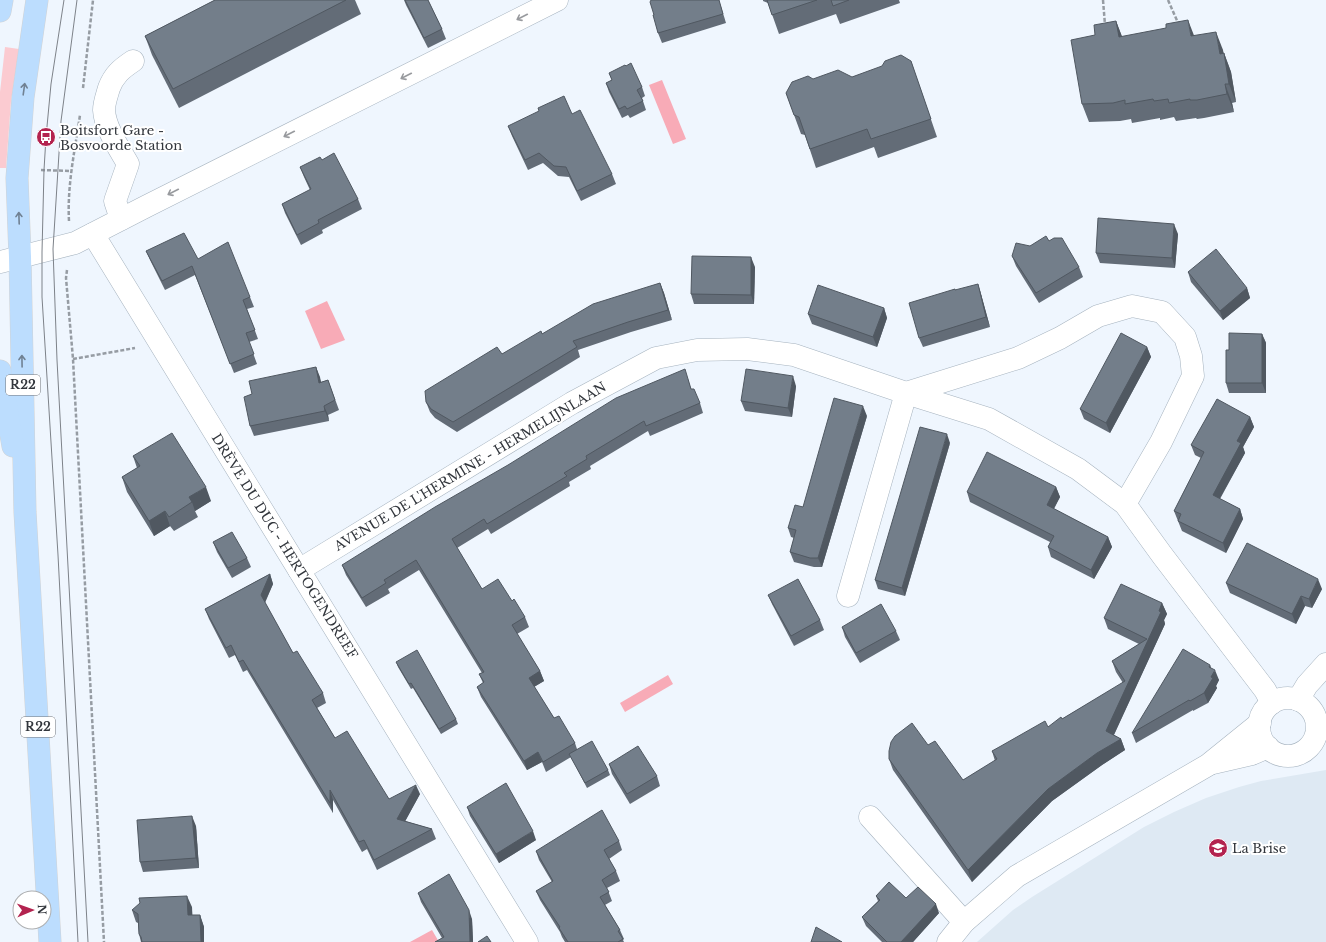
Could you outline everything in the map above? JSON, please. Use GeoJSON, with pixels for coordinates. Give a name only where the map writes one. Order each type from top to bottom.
{"type":"FeatureCollection","features":[{"type":"Feature","properties":{"kind":"main road"},"geometry":{"type":"LineString","coordinates":[[0,11],[2,0]]}},
{"type":"Feature","properties":{"kind":"main road","name":"R22"},"geometry":{"type":"LineString","coordinates":[[37,0],[23,97],[10,260],[50,942]]}},
{"type":"Feature","properties":{"kind":"main road","name":"R22"},"geometry":{"type":"LineString","coordinates":[[0,371],[25,512]]}},
{"type":"Feature","properties":{"kind":"street"},"geometry":{"type":"LineString","coordinates":[[10,260],[68,246],[557,0]]}},
{"type":"Feature","properties":{"kind":"street"},"geometry":{"type":"LineString","coordinates":[[121,219],[115,201],[128,164],[108,125],[104,110],[106,96],[112,80],[121,69],[133,61]]}},
{"type":"Feature","properties":{"kind":"street","name":"DRÈVE DU DUC - HERTOGENDREEF"},"geometry":{"type":"LineString","coordinates":[[93,234],[527,942]]}},
{"type":"Feature","properties":{"kind":"street"},"geometry":{"type":"LineString","coordinates":[[848,596],[906,393],[1018,358],[1060,338],[1098,316],[1132,306],[1162,312],[1185,337],[1191,356],[1193,376],[1161,442],[1125,504]]}},
{"type":"Feature","properties":{"kind":"street","name":"AVENUE DE L'HERMINE - HERMELIJNLAAN"},"geometry":{"type":"LineString","coordinates":[[299,570],[572,402],[656,358],[697,350],[747,349],[794,355],[906,393],[990,419],[1078,469],[1125,504],[1162,556],[1265,690],[1272,703]]}},
{"type":"Feature","properties":{"kind":"street"},"geometry":{"type":"LineString","coordinates":[[1298,700],[1307,685],[1326,664]]}},
{"type":"Feature","properties":{"kind":"street"},"geometry":{"type":"LineString","coordinates":[[1285,699],[1298,700],[1307,705],[1314,713],[1321,735],[1300,754],[1292,756],[1275,753],[1263,740],[1260,732],[1262,716],[1272,703],[1285,699]]}},
{"type":"Feature","properties":{"kind":"street"},"geometry":{"type":"LineString","coordinates":[[948,942],[964,922],[1017,876],[1208,765],[1260,723]]}},
{"type":"Feature","properties":{"kind":"street"},"geometry":{"type":"LineString","coordinates":[[1208,765],[1252,754],[1268,747]]}},
{"type":"Feature","properties":{"kind":"street"},"geometry":{"type":"LineString","coordinates":[[870,817],[964,922]]}},
{"type":"Feature","properties":{"kind":"path"},"geometry":{"type":"LineString","coordinates":[[83,89],[94,0]]}},
{"type":"Feature","properties":{"kind":"path"},"geometry":{"type":"LineString","coordinates":[[1103,0],[1106,31]]}},
{"type":"Feature","properties":{"kind":"path"},"geometry":{"type":"LineString","coordinates":[[1168,0],[1179,25]]}},
{"type":"Feature","properties":{"kind":"path"},"geometry":{"type":"LineString","coordinates":[[80,111],[73,163],[70,171],[66,278],[73,359],[104,942]]}},
{"type":"Feature","properties":{"kind":"path"},"geometry":{"type":"LineString","coordinates":[[38,170],[70,171]]}},
{"type":"Feature","properties":{"kind":"path"},"geometry":{"type":"LineString","coordinates":[[73,359],[138,348]]}},
{"type":"Feature","properties":{"kind":"shaded area"},"geometry":{"type":"Polygon","coordinates":[[[5,47],[19,49],[11,101],[6,168],[0,168],[0,92],[5,47]]]}},
{"type":"Feature","properties":{"kind":"shaded area"},"geometry":{"type":"Polygon","coordinates":[[[662,80],[686,139],[673,144],[649,85],[662,80]]]}},
{"type":"Feature","properties":{"kind":"shaded area"},"geometry":{"type":"Polygon","coordinates":[[[327,301],[345,340],[321,349],[305,311],[327,301]]]}},
{"type":"Feature","properties":{"kind":"shaded area"},"geometry":{"type":"Polygon","coordinates":[[[668,675],[673,684],[625,712],[620,703],[668,675]]]}},
{"type":"Feature","properties":{"kind":"shaded area","name":"La Brise"},"geometry":{"type":"Polygon","coordinates":[[[1326,770],[1326,942],[977,942],[1013,910],[1032,897],[1144,827],[1174,812],[1206,798],[1239,787],[1261,781],[1326,770]]]}},
{"type":"Feature","properties":{"kind":"shaded area"},"geometry":{"type":"Polygon","coordinates":[[[432,930],[439,942],[410,942],[432,930]]]}},
{"type":"Feature","properties":{"kind":"building"},"geometry":{"type":"Polygon","coordinates":[[[215,0],[346,0],[173,89],[145,36],[215,0]]]}},
{"type":"Feature","properties":{"kind":"building"},"geometry":{"type":"Polygon","coordinates":[[[405,0],[428,0],[442,29],[424,38],[405,0]]]}},
{"type":"Feature","properties":{"kind":"building"},"geometry":{"type":"Polygon","coordinates":[[[651,0],[719,0],[723,14],[658,33],[650,2],[651,0]]]}},
{"type":"Feature","properties":{"kind":"building"},"geometry":{"type":"Polygon","coordinates":[[[767,0],[817,0],[772,15],[767,0]]]}},
{"type":"Feature","properties":{"kind":"building"},"geometry":{"type":"Polygon","coordinates":[[[831,0],[849,0],[833,6],[831,0]]]}},
{"type":"Feature","properties":{"kind":"building"},"geometry":{"type":"Polygon","coordinates":[[[1188,20],[1191,36],[1216,32],[1220,54],[1224,53],[1229,84],[1225,84],[1227,94],[1197,100],[1190,99],[1169,103],[1168,99],[1154,101],[1153,99],[1125,104],[1125,100],[1113,103],[1082,104],[1071,40],[1095,35],[1094,25],[1116,21],[1119,37],[1166,28],[1166,24],[1188,20]]]}},
{"type":"Feature","properties":{"kind":"building"},"geometry":{"type":"Polygon","coordinates":[[[901,55],[911,61],[931,119],[871,139],[867,129],[810,149],[799,117],[794,115],[786,93],[792,82],[808,76],[813,79],[838,70],[852,77],[882,66],[885,61],[901,55]]]}},
{"type":"Feature","properties":{"kind":"building"},"geometry":{"type":"Polygon","coordinates":[[[631,63],[642,87],[637,90],[643,101],[627,109],[625,106],[619,109],[606,83],[612,80],[609,73],[631,63]]]}},
{"type":"Feature","properties":{"kind":"building"},"geometry":{"type":"Polygon","coordinates":[[[564,96],[572,114],[580,110],[612,174],[577,191],[566,167],[554,166],[539,153],[525,160],[508,126],[539,111],[538,108],[564,96]]]}},
{"type":"Feature","properties":{"kind":"building"},"geometry":{"type":"Polygon","coordinates":[[[334,153],[358,199],[318,220],[319,223],[297,235],[282,204],[311,189],[300,167],[320,157],[322,160],[334,153]]]}},
{"type":"Feature","properties":{"kind":"building"},"geometry":{"type":"Polygon","coordinates":[[[1098,218],[1174,224],[1172,258],[1096,253],[1098,218]]]}},
{"type":"Feature","properties":{"kind":"building"},"geometry":{"type":"Polygon","coordinates":[[[184,233],[198,259],[228,242],[250,297],[243,300],[255,330],[246,333],[254,354],[230,364],[192,266],[162,281],[146,251],[184,233]]]}},
{"type":"Feature","properties":{"kind":"building"},"geometry":{"type":"Polygon","coordinates":[[[1046,236],[1049,241],[1054,238],[1062,238],[1079,267],[1036,293],[1012,256],[1016,243],[1030,246],[1046,236]]]}},
{"type":"Feature","properties":{"kind":"building"},"geometry":{"type":"Polygon","coordinates":[[[1216,249],[1247,288],[1220,311],[1188,272],[1216,249]]]}},
{"type":"Feature","properties":{"kind":"building"},"geometry":{"type":"Polygon","coordinates":[[[692,256],[751,257],[751,295],[691,294],[692,256]]]}},
{"type":"Feature","properties":{"kind":"building"},"geometry":{"type":"Polygon","coordinates":[[[660,283],[668,310],[573,341],[577,347],[453,422],[431,409],[426,402],[425,391],[497,347],[502,354],[541,331],[542,334],[593,304],[660,283]]]}},
{"type":"Feature","properties":{"kind":"building"},"geometry":{"type":"Polygon","coordinates":[[[978,284],[986,317],[919,338],[909,303],[955,289],[978,284]]]}},
{"type":"Feature","properties":{"kind":"building"},"geometry":{"type":"Polygon","coordinates":[[[818,285],[884,308],[873,337],[808,314],[818,285]]]}},
{"type":"Feature","properties":{"kind":"building"},"geometry":{"type":"Polygon","coordinates":[[[1121,333],[1147,347],[1106,423],[1080,409],[1121,333]]]}},
{"type":"Feature","properties":{"kind":"building"},"geometry":{"type":"Polygon","coordinates":[[[1229,333],[1262,334],[1262,383],[1226,383],[1226,350],[1229,350],[1229,333]]]}},
{"type":"Feature","properties":{"kind":"building"},"geometry":{"type":"Polygon","coordinates":[[[316,367],[319,383],[328,380],[335,400],[324,406],[325,411],[250,426],[244,397],[252,394],[249,381],[316,367]]]}},
{"type":"Feature","properties":{"kind":"building"},"geometry":{"type":"Polygon","coordinates":[[[685,369],[691,389],[694,389],[700,403],[646,426],[644,421],[586,456],[587,459],[564,473],[567,476],[487,524],[484,519],[452,539],[482,589],[498,579],[512,601],[514,599],[525,617],[512,625],[540,671],[529,678],[554,718],[559,716],[575,743],[543,762],[538,752],[524,761],[477,687],[484,682],[479,674],[484,672],[416,560],[384,580],[386,583],[362,598],[342,565],[616,398],[685,369]]]}},
{"type":"Feature","properties":{"kind":"building"},"geometry":{"type":"Polygon","coordinates":[[[746,369],[793,376],[788,408],[741,401],[746,369]]]}},
{"type":"Feature","properties":{"kind":"building"},"geometry":{"type":"Polygon","coordinates":[[[834,398],[863,406],[818,558],[810,558],[790,552],[796,530],[788,528],[795,505],[803,507],[834,398]]]}},
{"type":"Feature","properties":{"kind":"building"},"geometry":{"type":"Polygon","coordinates":[[[1217,399],[1250,417],[1237,441],[1241,443],[1213,495],[1240,509],[1223,543],[1178,521],[1181,514],[1174,511],[1204,452],[1191,445],[1217,399]]]}},
{"type":"Feature","properties":{"kind":"building"},"geometry":{"type":"Polygon","coordinates":[[[920,427],[947,434],[902,588],[875,580],[920,427]]]}},
{"type":"Feature","properties":{"kind":"building"},"geometry":{"type":"Polygon","coordinates":[[[172,433],[206,487],[189,497],[192,502],[169,517],[165,511],[149,521],[122,477],[140,466],[133,456],[172,433]]]}},
{"type":"Feature","properties":{"kind":"building"},"geometry":{"type":"Polygon","coordinates":[[[987,452],[1056,487],[1047,505],[1108,537],[1091,570],[1048,547],[1054,536],[967,492],[987,452]]]}},
{"type":"Feature","properties":{"kind":"building"},"geometry":{"type":"Polygon","coordinates":[[[232,532],[247,558],[228,568],[213,542],[232,532]]]}},
{"type":"Feature","properties":{"kind":"building"},"geometry":{"type":"Polygon","coordinates":[[[1247,543],[1318,579],[1309,599],[1301,596],[1292,614],[1226,583],[1247,543]]]}},
{"type":"Feature","properties":{"kind":"building"},"geometry":{"type":"Polygon","coordinates":[[[270,574],[261,595],[293,653],[297,651],[323,693],[312,700],[335,738],[347,731],[389,799],[416,785],[397,819],[432,829],[374,860],[364,840],[359,842],[330,790],[330,803],[243,660],[239,662],[231,645],[226,648],[205,609],[270,574]]]}},
{"type":"Feature","properties":{"kind":"building"},"geometry":{"type":"Polygon","coordinates":[[[798,579],[820,620],[791,636],[768,595],[798,579]]]}},
{"type":"Feature","properties":{"kind":"building"},"geometry":{"type":"Polygon","coordinates":[[[1121,584],[1162,603],[1159,611],[1161,612],[1106,731],[1121,739],[1097,753],[1048,789],[968,870],[889,759],[891,742],[895,736],[912,723],[928,745],[935,741],[963,780],[997,759],[992,751],[1045,721],[1048,727],[1061,717],[1062,719],[1125,681],[1112,661],[1147,639],[1104,618],[1121,584]]]}},
{"type":"Feature","properties":{"kind":"building"},"geometry":{"type":"Polygon","coordinates":[[[881,604],[896,631],[856,653],[842,627],[881,604]]]}},
{"type":"Feature","properties":{"kind":"building"},"geometry":{"type":"Polygon","coordinates":[[[1183,649],[1210,665],[1209,667],[1215,670],[1211,677],[1213,678],[1204,693],[1132,733],[1183,649]]]}},
{"type":"Feature","properties":{"kind":"building"},"geometry":{"type":"Polygon","coordinates":[[[417,650],[456,719],[439,729],[411,683],[409,684],[396,662],[417,650]]]}},
{"type":"Feature","properties":{"kind":"building"},"geometry":{"type":"Polygon","coordinates":[[[592,741],[608,770],[585,783],[569,754],[592,741]]]}},
{"type":"Feature","properties":{"kind":"building"},"geometry":{"type":"Polygon","coordinates":[[[638,746],[657,776],[627,794],[609,764],[638,746]]]}},
{"type":"Feature","properties":{"kind":"building"},"geometry":{"type":"Polygon","coordinates":[[[506,783],[533,831],[496,854],[467,807],[506,783]]]}},
{"type":"Feature","properties":{"kind":"building"},"geometry":{"type":"Polygon","coordinates":[[[602,810],[619,841],[604,850],[616,871],[602,880],[609,892],[600,897],[620,930],[618,931],[623,939],[618,942],[568,942],[536,891],[553,881],[536,851],[602,810]]]}},
{"type":"Feature","properties":{"kind":"building"},"geometry":{"type":"Polygon","coordinates":[[[192,816],[196,858],[140,862],[137,820],[192,816]]]}},
{"type":"Feature","properties":{"kind":"building"},"geometry":{"type":"Polygon","coordinates":[[[449,874],[469,910],[470,942],[435,942],[444,937],[418,893],[449,874]]]}},
{"type":"Feature","properties":{"kind":"building"},"geometry":{"type":"Polygon","coordinates":[[[889,882],[906,898],[918,887],[936,904],[901,942],[887,942],[862,917],[880,900],[876,896],[889,882]]]}},
{"type":"Feature","properties":{"kind":"building"},"geometry":{"type":"Polygon","coordinates":[[[187,896],[188,915],[200,915],[201,942],[142,942],[139,934],[138,914],[132,910],[140,903],[139,898],[187,896]]]}},
{"type":"Feature","properties":{"kind":"building"},"geometry":{"type":"Polygon","coordinates":[[[816,927],[842,942],[811,942],[816,927]]]}},
{"type":"Feature","properties":{"kind":"building"},"geometry":{"type":"Polygon","coordinates":[[[487,936],[491,942],[478,942],[487,936]]]}},
{"type":"Feature","properties":{"kind":"tram line"},"geometry":{"type":"LineString","coordinates":[[64,0],[51,84],[46,137],[42,297],[58,555],[78,942]]}},
{"type":"Feature","properties":{"kind":"tram line"},"geometry":{"type":"LineString","coordinates":[[77,0],[61,121],[53,249],[57,360],[88,942]]}},
{"type":"Feature","properties":{"kind":"place","name":"Boitsfort Gare - Bosvoorde Station"},"geometry":{"type":"Point","coordinates":[46,137]}},
{"type":"Feature","properties":{"kind":"place","name":"La Brise"},"geometry":{"type":"Point","coordinates":[1218,848]}}]}
